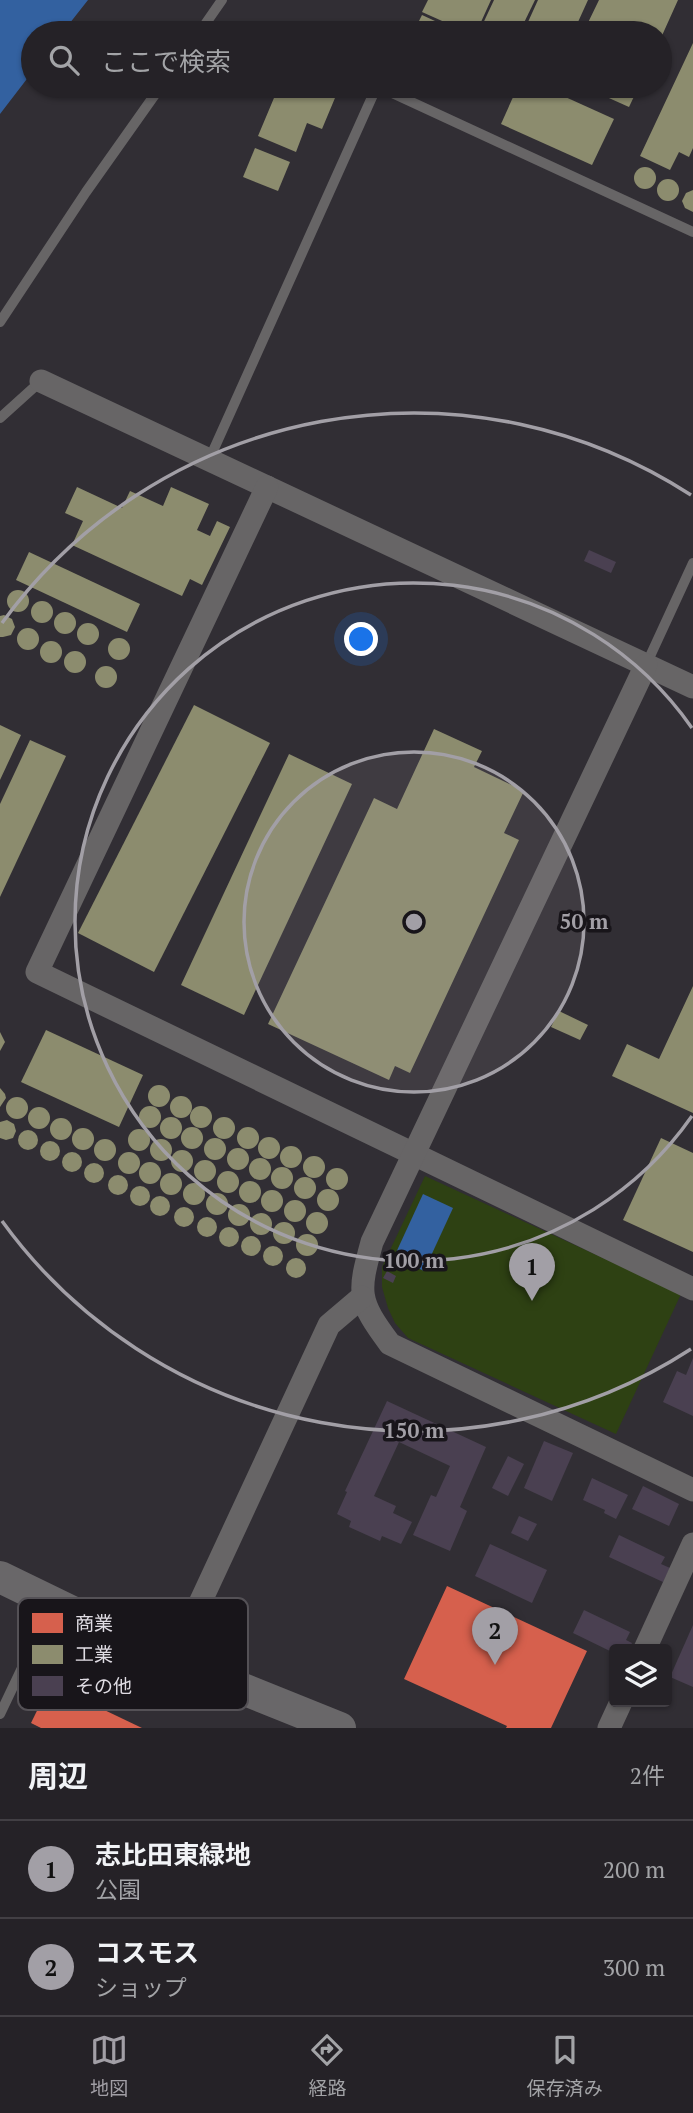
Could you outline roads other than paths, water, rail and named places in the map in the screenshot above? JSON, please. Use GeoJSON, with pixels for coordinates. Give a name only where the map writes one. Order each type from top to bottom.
{"type":"FeatureCollection","features":[{"type":"Feature","properties":{"kind":"street"},"geometry":{"type":"LineString","coordinates":[[41,381],[693,687]]}},
{"type":"Feature","properties":{"kind":"street"},"geometry":{"type":"LineString","coordinates":[[267,487],[37,972],[693,1289]]}},
{"type":"Feature","properties":{"kind":"street"},"geometry":{"type":"LineString","coordinates":[[646,665],[372,1242],[362,1279],[362,1297],[372,1321],[390,1344],[693,1490]]}},
{"type":"Feature","properties":{"kind":"street"},"geometry":{"type":"LineString","coordinates":[[202,1598],[329,1325],[362,1297]]}},
{"type":"Feature","properties":{"kind":"street"},"geometry":{"type":"LineString","coordinates":[[647,1644],[693,1544]]}},
{"type":"Feature","properties":{"kind":"street"},"geometry":{"type":"LineString","coordinates":[[0,1577],[44,1598]]}},
{"type":"Feature","properties":{"kind":"street"},"geometry":{"type":"LineString","coordinates":[[248,1691],[340,1728]]}},
{"type":"Feature","properties":{"kind":"street"},"geometry":{"type":"LineString","coordinates":[[609,1728],[619,1707]]}},
{"type":"Feature","properties":{"kind":"lane"},"geometry":{"type":"LineString","coordinates":[[207,21],[222,0]]}},
{"type":"Feature","properties":{"kind":"lane"},"geometry":{"type":"LineString","coordinates":[[0,322],[153,98]]}},
{"type":"Feature","properties":{"kind":"lane"},"geometry":{"type":"LineString","coordinates":[[209,460],[372,98]]}},
{"type":"Feature","properties":{"kind":"lane"},"geometry":{"type":"LineString","coordinates":[[403,98],[693,232]]}},
{"type":"Feature","properties":{"kind":"lane"},"geometry":{"type":"LineString","coordinates":[[0,418],[41,381]]}},
{"type":"Feature","properties":{"kind":"lane"},"geometry":{"type":"LineString","coordinates":[[646,665],[693,563]]}},
{"type":"Feature","properties":{"kind":"lane"},"geometry":{"type":"LineString","coordinates":[[0,1713],[18,1676]]}},
{"type":"Feature","properties":{"kind":"water"},"geometry":{"type":"Polygon","coordinates":[[[0,0],[88,0],[71,21],[21,21],[21,87],[0,114],[0,0]]]}},
{"type":"Feature","properties":{"kind":"water"},"geometry":{"type":"Polygon","coordinates":[[[423,1194],[453,1208],[424,1271],[394,1257],[423,1194]]]}},
{"type":"Feature","properties":{"kind":"place","name":"志比田東緑地"},"geometry":{"type":"Point","coordinates":[532,1301]}},
{"type":"Feature","properties":{"kind":"place","name":"コスモス"},"geometry":{"type":"Point","coordinates":[495,1665]}}]}
